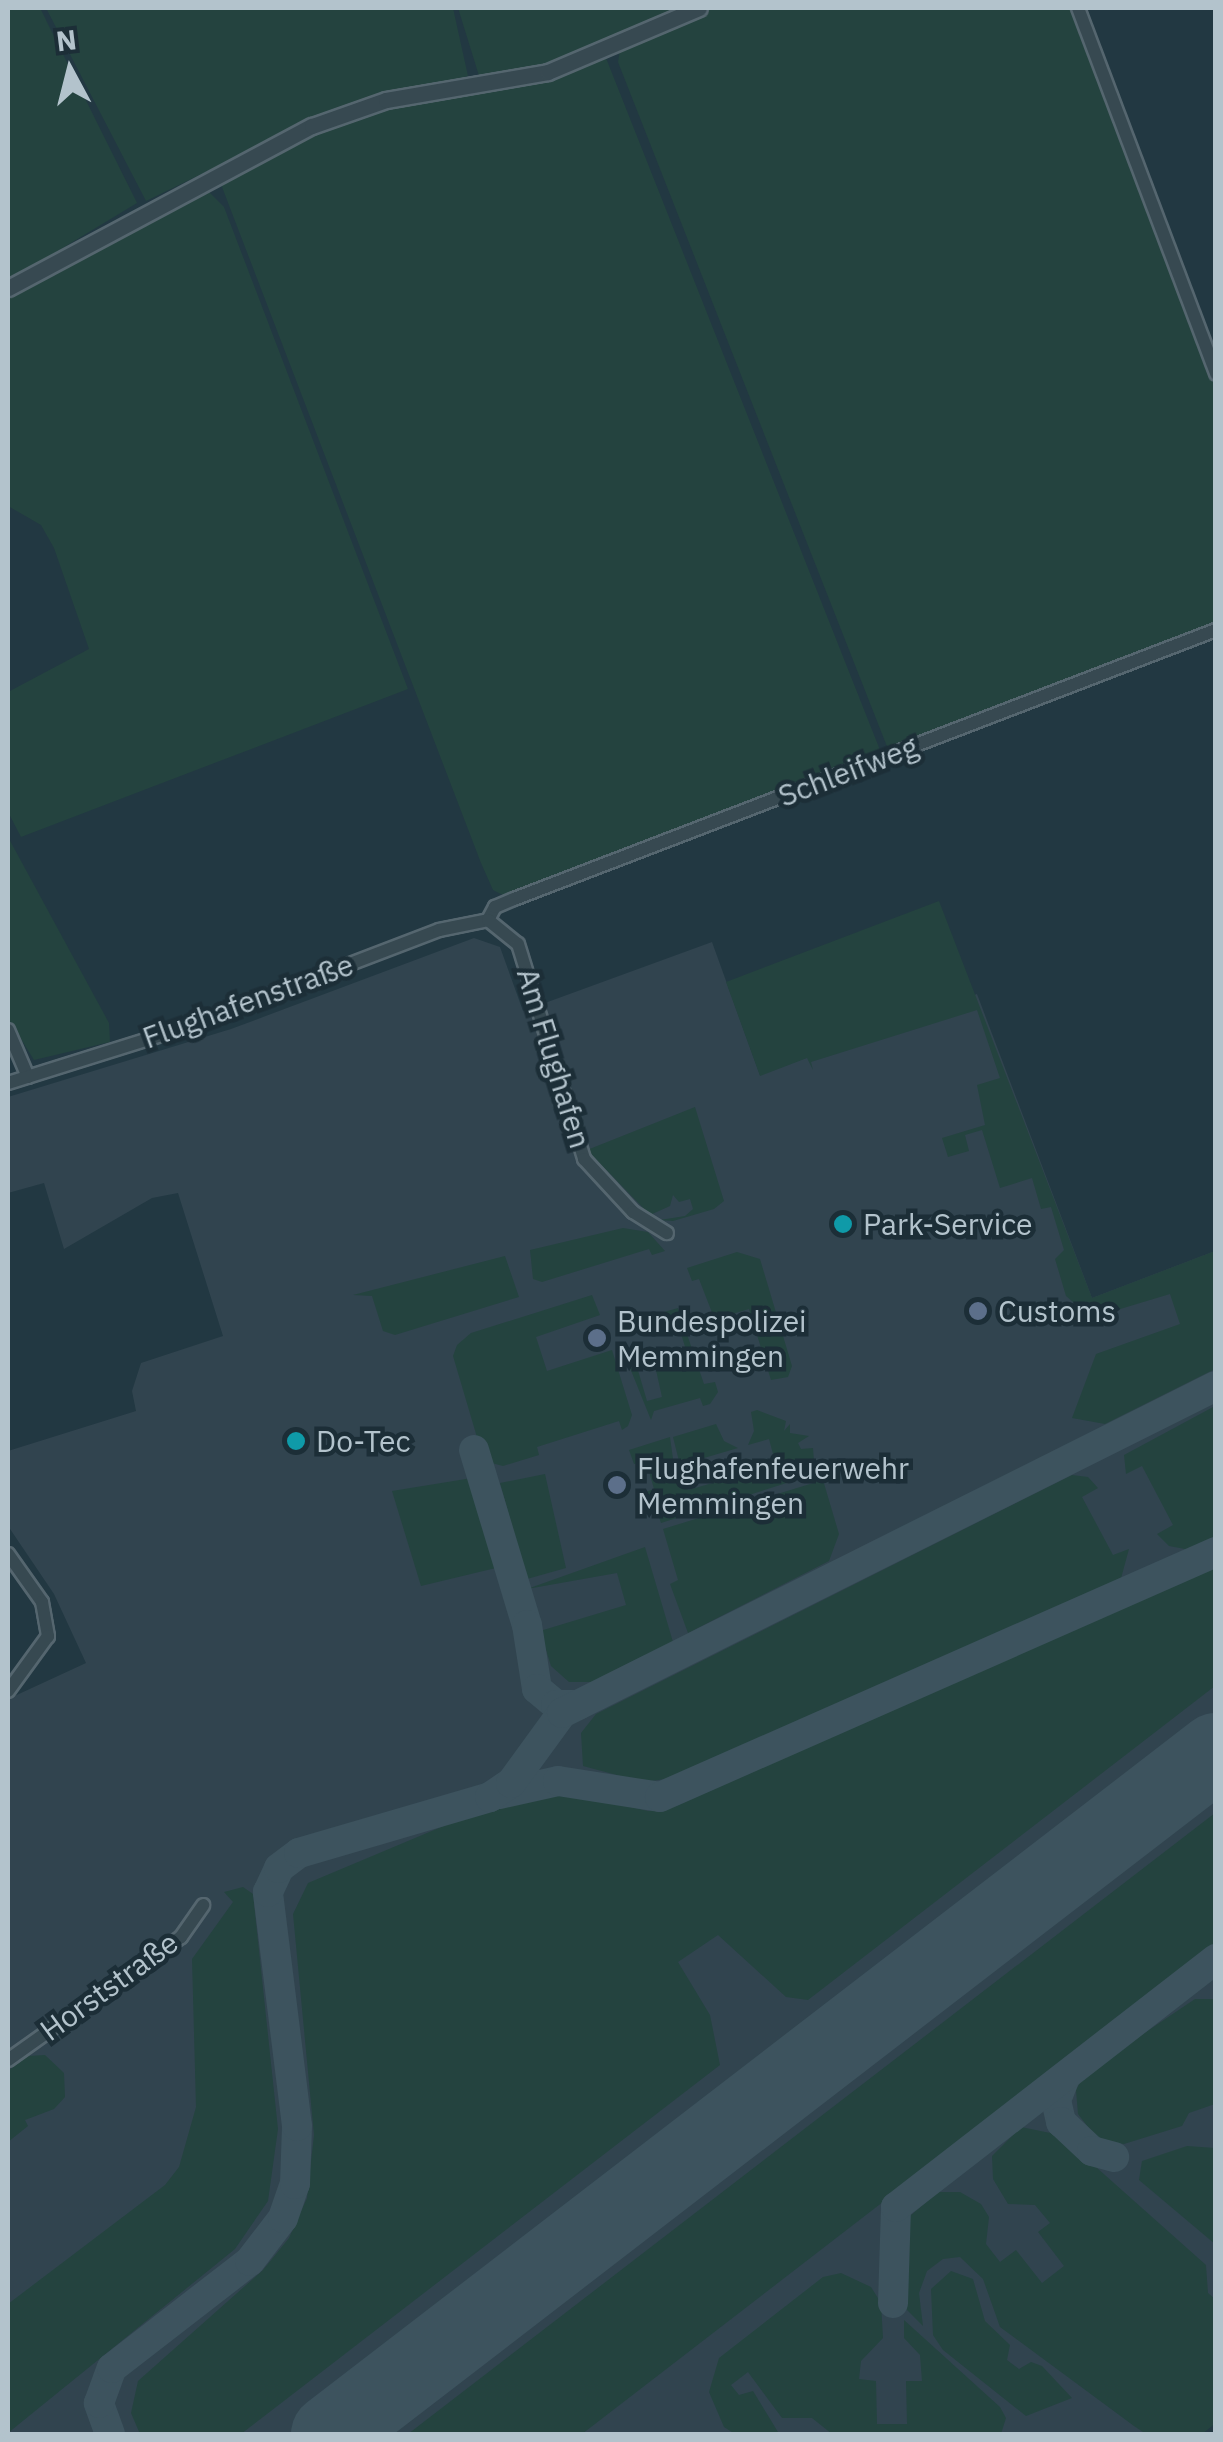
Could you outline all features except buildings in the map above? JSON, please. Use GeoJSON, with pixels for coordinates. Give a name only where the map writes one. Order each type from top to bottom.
{"type":"FeatureCollection","features":[{"type":"Feature","properties":{"kind":"street"},"geometry":{"type":"LineString","coordinates":[[8,288],[312,126],[386,100],[548,72],[699,8]]}},
{"type":"Feature","properties":{"kind":"street"},"geometry":{"type":"LineString","coordinates":[[1078,8],[1216,374]]}},
{"type":"Feature","properties":{"kind":"street","name":"Schleifweg"},"geometry":{"type":"LineString","coordinates":[[488,920],[495,907],[514,899],[1216,630]]}},
{"type":"Feature","properties":{"kind":"street","name":"Flughafenstraße"},"geometry":{"type":"LineString","coordinates":[[8,1083],[211,1018],[439,930],[488,920]]}},
{"type":"Feature","properties":{"kind":"street","name":"Am Flughafen"},"geometry":{"type":"LineString","coordinates":[[488,920],[518,944],[584,1159],[634,1212],[668,1233]]}},
{"type":"Feature","properties":{"kind":"street"},"geometry":{"type":"LineString","coordinates":[[8,1030],[28,1077]]}},
{"type":"Feature","properties":{"kind":"street"},"geometry":{"type":"LineString","coordinates":[[8,1554],[42,1602],[48,1636],[8,1691]]}},
{"type":"Feature","properties":{"kind":"street","name":"Horststraße"},"geometry":{"type":"LineString","coordinates":[[8,2060],[181,1937],[202,1905]]}},
{"type":"Feature","properties":{"kind":"shaded area"},"geometry":{"type":"Polygon","coordinates":[[[474,938],[500,947],[523,1011],[712,942],[760,1075],[977,994],[1092,1298],[1215,1251],[1215,2421],[1199,2434],[8,2434],[8,1699],[86,1663],[54,1594],[8,1526],[8,1451],[136,1411],[132,1391],[141,1363],[223,1336],[178,1193],[152,1198],[64,1249],[44,1183],[8,1193],[8,1097],[231,1029],[474,938]]]}},
{"type":"Feature","properties":{"kind":"green space"},"geometry":{"type":"Polygon","coordinates":[[[8,8],[40,8],[137,203],[8,281],[8,8]]]}},
{"type":"Feature","properties":{"kind":"green space"},"geometry":{"type":"Polygon","coordinates":[[[46,8],[453,8],[468,76],[263,144],[146,201],[46,8]]]}},
{"type":"Feature","properties":{"kind":"green space"},"geometry":{"type":"Polygon","coordinates":[[[458,8],[686,8],[548,66],[480,79],[458,8]]]}},
{"type":"Feature","properties":{"kind":"green space"},"geometry":{"type":"Polygon","coordinates":[[[712,8],[1074,8],[1215,386],[1215,626],[888,749],[618,62],[620,50],[712,8]]]}},
{"type":"Feature","properties":{"kind":"green space"},"geometry":{"type":"Polygon","coordinates":[[[606,58],[880,750],[505,896],[493,890],[481,863],[222,187],[223,180],[318,130],[376,110],[515,87],[606,58]]]}},
{"type":"Feature","properties":{"kind":"green space"},"geometry":{"type":"Polygon","coordinates":[[[205,188],[224,207],[408,689],[21,837],[8,812],[8,692],[89,649],[54,548],[41,525],[8,506],[8,295],[205,188]]]}},
{"type":"Feature","properties":{"kind":"green space"},"geometry":{"type":"Polygon","coordinates":[[[8,837],[109,1023],[110,1042],[34,1060],[8,1018],[8,837]]]}},
{"type":"Feature","properties":{"kind":"green space"},"geometry":{"type":"Polygon","coordinates":[[[939,901],[1092,1298],[1215,1251],[1215,1369],[1105,1424],[1072,1418],[1096,1354],[1180,1324],[1170,1294],[1097,1316],[1093,1304],[1079,1307],[1066,1296],[1055,1259],[1064,1250],[1051,1207],[1041,1209],[1032,1178],[1000,1188],[982,1130],[965,1135],[969,1151],[948,1157],[942,1138],[985,1125],[977,1085],[1000,1078],[977,1010],[811,1062],[813,1070],[807,1058],[760,1076],[726,982],[939,901]]]}},
{"type":"Feature","properties":{"kind":"green space"},"geometry":{"type":"Polygon","coordinates":[[[695,1107],[724,1201],[714,1209],[673,1221],[660,1220],[685,1216],[693,1209],[690,1199],[679,1202],[673,1195],[670,1206],[650,1215],[587,1150],[695,1107]]]}},
{"type":"Feature","properties":{"kind":"green space"},"geometry":{"type":"Polygon","coordinates":[[[623,1228],[648,1232],[665,1251],[652,1255],[649,1249],[542,1282],[533,1279],[530,1250],[623,1228]]]}},
{"type":"Feature","properties":{"kind":"green space"},"geometry":{"type":"Polygon","coordinates":[[[737,1252],[760,1259],[792,1366],[788,1377],[771,1380],[749,1309],[729,1315],[731,1324],[718,1328],[699,1279],[692,1281],[687,1268],[737,1252]]]}},
{"type":"Feature","properties":{"kind":"green space"},"geometry":{"type":"Polygon","coordinates":[[[505,1256],[519,1297],[395,1335],[383,1331],[372,1296],[353,1295],[505,1256]]]}},
{"type":"Feature","properties":{"kind":"green space"},"geometry":{"type":"Polygon","coordinates":[[[592,1295],[600,1315],[536,1337],[547,1371],[612,1350],[632,1415],[628,1426],[622,1430],[619,1421],[537,1447],[539,1455],[503,1466],[484,1461],[453,1356],[457,1345],[471,1333],[592,1295]]]}},
{"type":"Feature","properties":{"kind":"green space"},"geometry":{"type":"Polygon","coordinates":[[[678,1308],[704,1384],[715,1382],[718,1392],[710,1404],[703,1406],[700,1398],[654,1411],[651,1420],[630,1368],[637,1367],[647,1401],[662,1397],[656,1370],[689,1360],[679,1327],[664,1331],[661,1323],[664,1312],[678,1308]]]}},
{"type":"Feature","properties":{"kind":"green space"},"geometry":{"type":"Polygon","coordinates":[[[1215,1406],[1215,1543],[1190,1550],[1169,1546],[1157,1534],[1173,1525],[1142,1466],[1126,1474],[1124,1455],[1215,1406]]]}},
{"type":"Feature","properties":{"kind":"green space"},"geometry":{"type":"Polygon","coordinates":[[[757,1410],[786,1421],[784,1431],[790,1424],[790,1433],[809,1436],[798,1443],[801,1449],[813,1448],[815,1474],[661,1523],[657,1511],[649,1514],[643,1493],[654,1489],[646,1461],[634,1464],[629,1450],[670,1437],[675,1473],[688,1490],[776,1465],[769,1439],[748,1445],[754,1431],[751,1412],[757,1410]]]}},
{"type":"Feature","properties":{"kind":"green space"},"geometry":{"type":"Polygon","coordinates":[[[716,1424],[724,1441],[738,1448],[680,1465],[673,1437],[716,1424]]]}},
{"type":"Feature","properties":{"kind":"green space"},"geometry":{"type":"Polygon","coordinates":[[[545,1474],[566,1568],[527,1579],[500,1483],[545,1474]]]}},
{"type":"Feature","properties":{"kind":"green space"},"geometry":{"type":"Polygon","coordinates":[[[1072,1475],[1088,1477],[1098,1488],[1082,1497],[1113,1555],[1129,1549],[1120,1582],[673,1778],[643,1782],[583,1766],[581,1733],[596,1714],[1072,1475]]]}},
{"type":"Feature","properties":{"kind":"green space"},"geometry":{"type":"Polygon","coordinates":[[[472,1478],[500,1567],[421,1586],[392,1491],[472,1478]]]}},
{"type":"Feature","properties":{"kind":"green space"},"geometry":{"type":"Polygon","coordinates":[[[823,1480],[839,1534],[829,1561],[688,1633],[670,1584],[678,1580],[663,1529],[823,1480]]]}},
{"type":"Feature","properties":{"kind":"green space"},"geometry":{"type":"Polygon","coordinates":[[[645,1547],[673,1642],[595,1682],[569,1682],[551,1666],[540,1631],[626,1605],[617,1573],[527,1589],[645,1547]]]}},
{"type":"Feature","properties":{"kind":"green space"},"geometry":{"type":"Polygon","coordinates":[[[1215,1567],[1215,1686],[808,2000],[786,1997],[718,1935],[678,1962],[710,2015],[720,2065],[241,2434],[140,2434],[131,2413],[138,2381],[263,2270],[289,2238],[307,2198],[314,2135],[293,1914],[308,1883],[446,1825],[560,1791],[648,1811],[676,1806],[1215,1567]]]}},
{"type":"Feature","properties":{"kind":"green space"},"geometry":{"type":"Polygon","coordinates":[[[1215,1813],[1215,1946],[582,2434],[408,2434],[1215,1813]]]}},
{"type":"Feature","properties":{"kind":"green space"},"geometry":{"type":"Polygon","coordinates":[[[243,1887],[253,1894],[278,2129],[268,2201],[235,2249],[8,2433],[8,2304],[165,2185],[179,2167],[196,2107],[192,1959],[233,1902],[224,1892],[243,1887]]]}},
{"type":"Feature","properties":{"kind":"green space"},"geometry":{"type":"Polygon","coordinates":[[[1195,1999],[1215,1999],[1215,2104],[1189,2113],[1182,2126],[1124,2144],[1098,2140],[1078,2114],[1076,2090],[1085,2073],[1195,1999]]]}},
{"type":"Feature","properties":{"kind":"green space"},"geometry":{"type":"Polygon","coordinates":[[[45,2055],[64,2073],[65,2097],[54,2109],[25,2120],[28,2126],[8,2142],[8,2071],[28,2056],[45,2055]]]}},
{"type":"Feature","properties":{"kind":"green space"},"geometry":{"type":"Polygon","coordinates":[[[1021,2127],[1060,2135],[1206,2265],[1208,2293],[1215,2299],[1216,2423],[1202,2434],[1146,2434],[1134,2426],[1000,2327],[983,2279],[960,2257],[943,2259],[927,2271],[919,2293],[923,2326],[904,2307],[910,2216],[938,2192],[960,2192],[981,2204],[989,2217],[986,2244],[1000,2262],[1016,2250],[1042,2283],[1064,2266],[1038,2232],[1050,2223],[1035,2205],[1008,2204],[993,2179],[992,2156],[1021,2127]]]}},
{"type":"Feature","properties":{"kind":"green space"},"geometry":{"type":"Polygon","coordinates":[[[1187,2146],[1215,2148],[1215,2244],[1139,2180],[1142,2161],[1187,2146]]]}},
{"type":"Feature","properties":{"kind":"green space"},"geometry":{"type":"Polygon","coordinates":[[[951,2271],[973,2279],[985,2321],[1010,2345],[1007,2360],[1019,2369],[1031,2362],[1042,2366],[1072,2398],[1026,2416],[943,2350],[933,2335],[931,2289],[951,2271]]]}},
{"type":"Feature","properties":{"kind":"green space"},"geometry":{"type":"Polygon","coordinates":[[[841,2273],[871,2287],[881,2303],[883,2338],[861,2361],[859,2379],[876,2381],[877,2424],[907,2424],[906,2381],[922,2381],[920,2355],[904,2338],[904,2320],[1000,2407],[1006,2418],[1001,2434],[832,2434],[812,2418],[782,2418],[748,2372],[731,2385],[739,2395],[753,2391],[778,2432],[735,2434],[724,2427],[709,2392],[719,2358],[823,2277],[841,2273]]]}},
{"type":"Feature","properties":{"kind":"taxiway"},"geometry":{"type":"LineString","coordinates":[[110,2434],[99,2403],[112,2368],[250,2261],[283,2218],[295,2184],[297,2126],[268,1892],[279,1868],[299,1853],[490,1797],[511,1783],[562,1713],[1216,1386]]}},
{"type":"Feature","properties":{"kind":"taxiway"},"geometry":{"type":"LineString","coordinates":[[474,1450],[527,1625],[537,1689],[556,1705],[578,1705]]}},
{"type":"Feature","properties":{"kind":"taxiway"},"geometry":{"type":"LineString","coordinates":[[499,1794],[558,1781],[660,1797],[1216,1552]]}},
{"type":"Feature","properties":{"kind":"taxiway"},"geometry":{"type":"LineString","coordinates":[[893,2303],[896,2207],[1216,1959]]}},
{"type":"Feature","properties":{"kind":"taxiway"},"geometry":{"type":"LineString","coordinates":[[1065,2077],[1056,2100],[1061,2122],[1092,2151],[1114,2157]]}},
{"type":"Feature","properties":{"kind":"runway"},"geometry":{"type":"LineString","coordinates":[[330,2434],[1216,1752]]}},
{"type":"Feature","properties":{"kind":"place","name":"Park-Service"},"geometry":{"type":"Point","coordinates":[843,1224]}},
{"type":"Feature","properties":{"kind":"place","name":"Customs"},"geometry":{"type":"Point","coordinates":[978,1311]}},
{"type":"Feature","properties":{"kind":"place","name":"Bundespolizei Memmingen"},"geometry":{"type":"Point","coordinates":[597,1338]}},
{"type":"Feature","properties":{"kind":"place","name":"Do-Tec"},"geometry":{"type":"Point","coordinates":[296,1441]}},
{"type":"Feature","properties":{"kind":"place","name":"Flughafenfeuerwehr Memmingen"},"geometry":{"type":"Point","coordinates":[617,1485]}}]}
